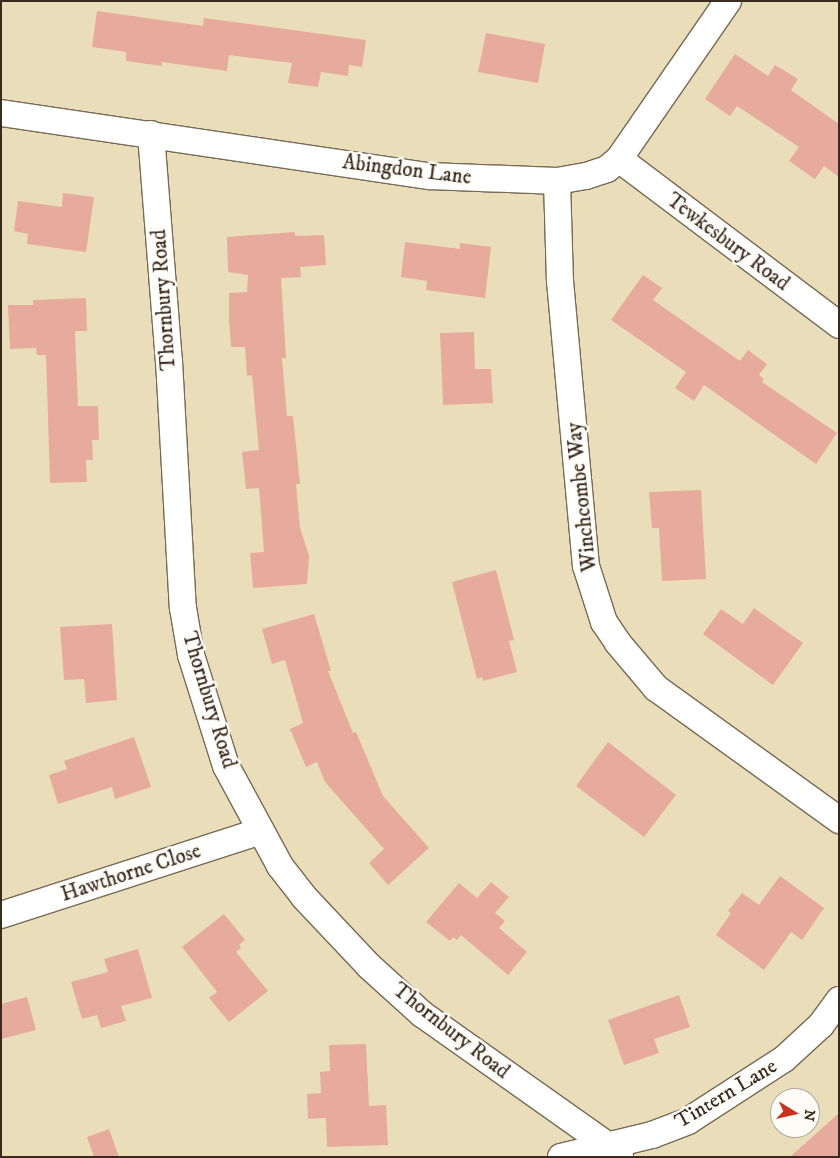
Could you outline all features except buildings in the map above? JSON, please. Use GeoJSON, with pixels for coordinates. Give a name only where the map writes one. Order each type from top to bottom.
{"type":"FeatureCollection","features":[{"type":"Feature","properties":{"kind":"street","name":"Abingdon Lane"},"geometry":{"type":"LineString","coordinates":[[1,113],[429,176],[557,181],[586,176],[607,168],[619,159],[728,1]]}},
{"type":"Feature","properties":{"kind":"street","name":"Thornbury Road"},"geometry":{"type":"LineString","coordinates":[[151,134],[169,361],[183,608],[191,655],[226,766],[280,866],[304,897],[369,966],[422,1014],[613,1151]]}},
{"type":"Feature","properties":{"kind":"street","name":"Tewkesbury Road"},"geometry":{"type":"LineString","coordinates":[[619,159],[839,325]]}},
{"type":"Feature","properties":{"kind":"street","name":"Winchcombe Way"},"geometry":{"type":"LineString","coordinates":[[557,181],[560,281],[586,566],[604,622],[618,643],[656,688],[839,820]]}},
{"type":"Feature","properties":{"kind":"street","name":"Hawthorne Close"},"geometry":{"type":"LineString","coordinates":[[1,915],[261,831]]}},
{"type":"Feature","properties":{"kind":"street","name":"Tintern Lane"},"geometry":{"type":"LineString","coordinates":[[561,1157],[613,1151],[688,1121],[784,1059],[821,1025],[839,1000]]}}]}
